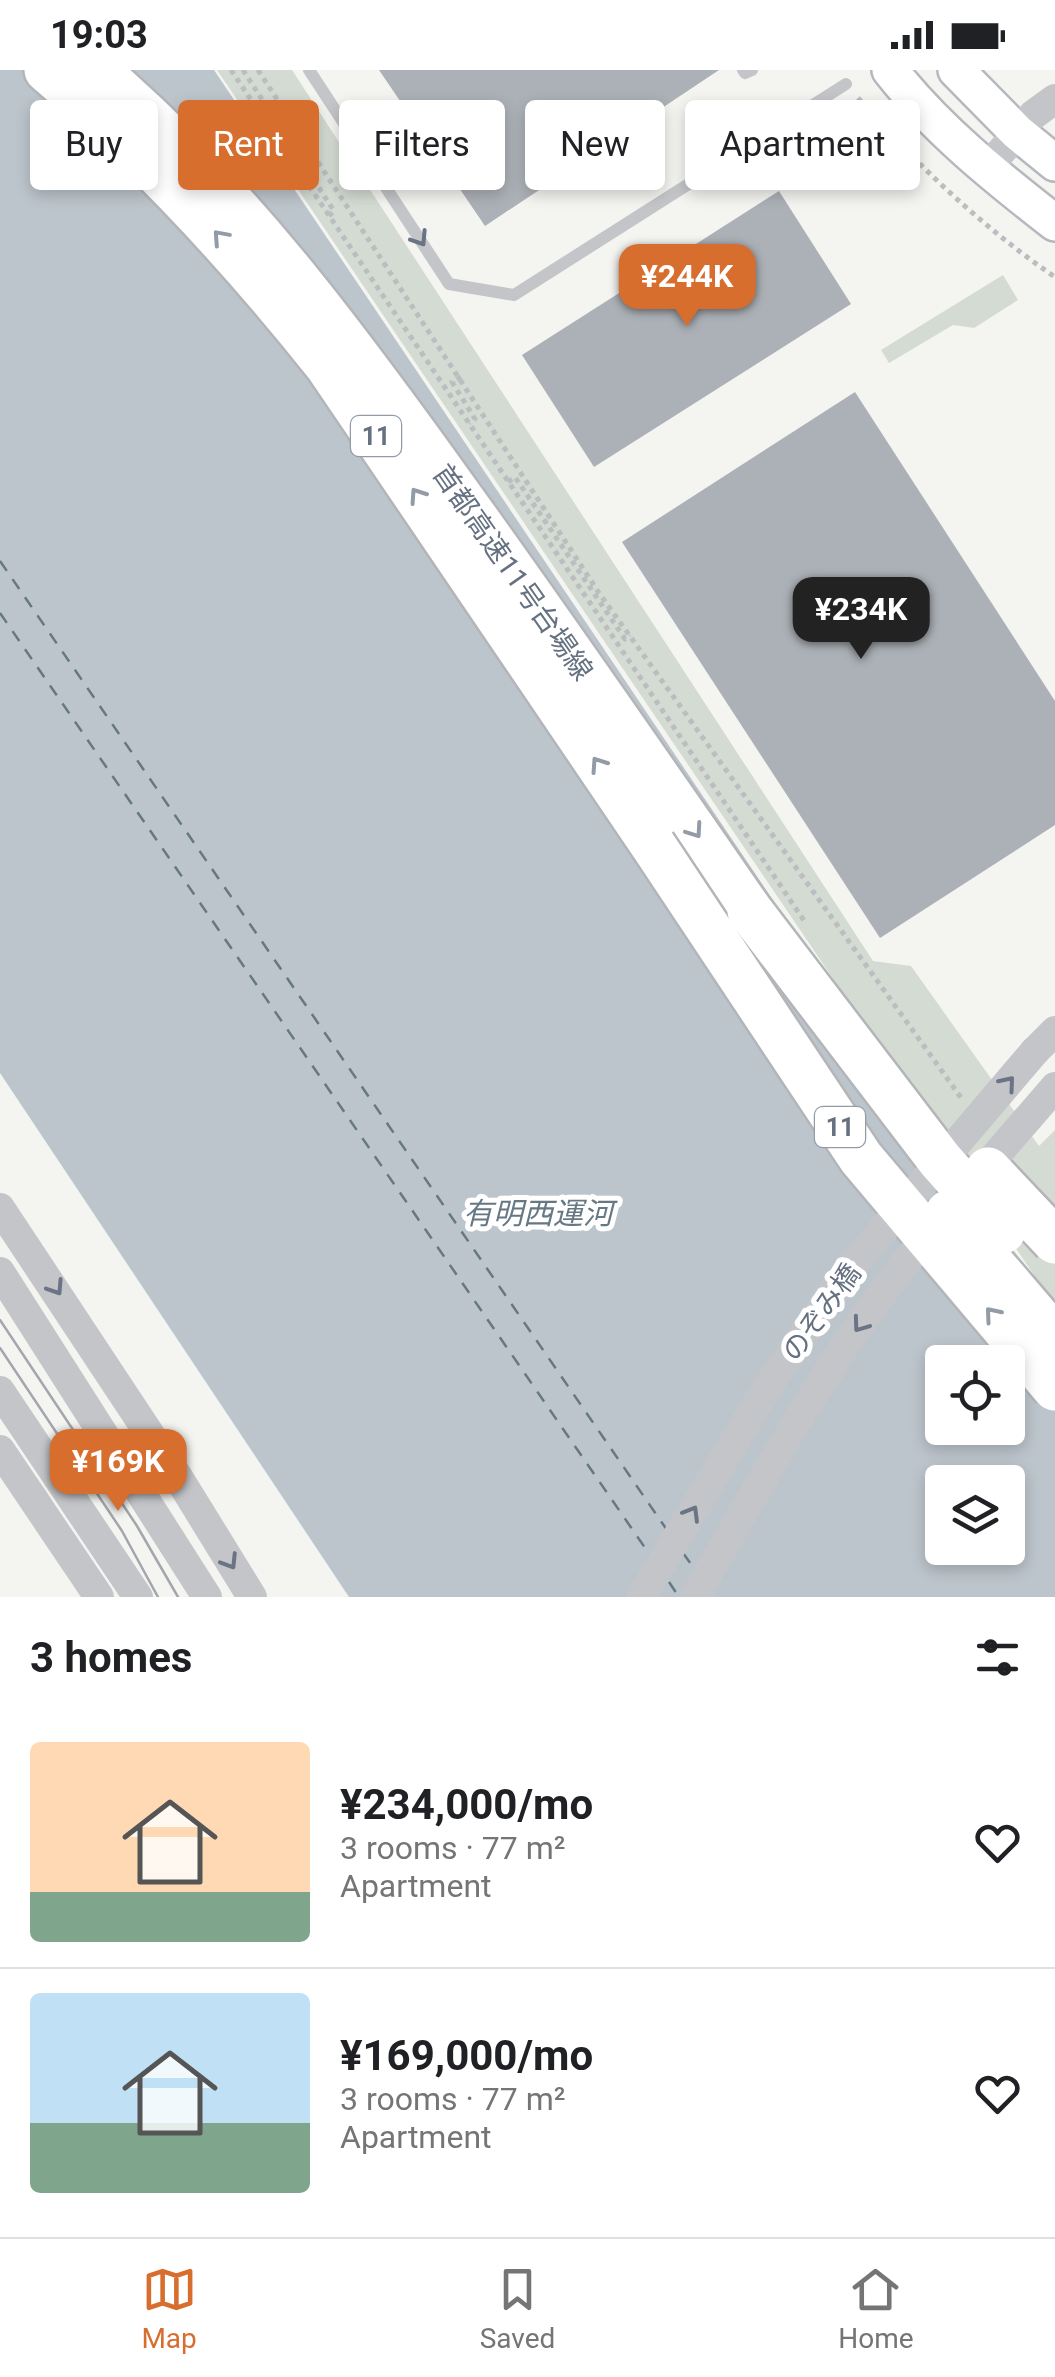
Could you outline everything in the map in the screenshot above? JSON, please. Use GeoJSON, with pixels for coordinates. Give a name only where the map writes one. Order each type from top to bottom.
{"type":"FeatureCollection","features":[{"type":"Feature","properties":{"kind":"highway","name":"首都高速11号台場線"},"geometry":{"type":"LineString","coordinates":[[47,70],[95,111],[204,219],[304,337],[396,464],[653,845]]}},
{"type":"Feature","properties":{"kind":"highway","name":"首都高速11号台場線"},"geometry":{"type":"LineString","coordinates":[[96,70],[230,198],[307,288],[537,604],[750,911]]}},
{"type":"Feature","properties":{"kind":"highway","name":"11"},"geometry":{"type":"LineString","coordinates":[[653,845],[883,1137],[1055,1338]]}},
{"type":"Feature","properties":{"kind":"highway","name":"11"},"geometry":{"type":"LineString","coordinates":[[653,845],[861,1158],[1055,1388]]}},
{"type":"Feature","properties":{"kind":"highway","name":"11"},"geometry":{"type":"LineString","coordinates":[[750,911],[1055,1241]]}},
{"type":"Feature","properties":{"kind":"highway","name":"11"},"geometry":{"type":"LineString","coordinates":[[750,911],[940,1160],[1055,1290]]}},
{"type":"Feature","properties":{"kind":"main road"},"geometry":{"type":"LineString","coordinates":[[890,70],[907,92],[986,169],[1055,224]]}},
{"type":"Feature","properties":{"kind":"main road"},"geometry":{"type":"LineString","coordinates":[[956,70],[1055,163]]}},
{"type":"Feature","properties":{"kind":"street"},"geometry":{"type":"LineString","coordinates":[[986,169],[1018,132],[1055,100]]}},
{"type":"Feature","properties":{"kind":"street","name":"のぞみ橋"},"geometry":{"type":"LineString","coordinates":[[642,1597],[770,1382],[842,1278],[1045,1041]]}},
{"type":"Feature","properties":{"kind":"street","name":"のぞみ橋"},"geometry":{"type":"LineString","coordinates":[[695,1597],[779,1448],[839,1354],[918,1246],[1055,1087]]}},
{"type":"Feature","properties":{"kind":"street"},"geometry":{"type":"LineString","coordinates":[[0,1208],[116,1380],[252,1597]]}},
{"type":"Feature","properties":{"kind":"street"},"geometry":{"type":"LineString","coordinates":[[0,1272],[206,1597]]}},
{"type":"Feature","properties":{"kind":"street"},"geometry":{"type":"LineString","coordinates":[[0,1394],[138,1597]]}},
{"type":"Feature","properties":{"kind":"street"},"geometry":{"type":"LineString","coordinates":[[0,1450],[99,1597]]}},
{"type":"Feature","properties":{"kind":"lane"},"geometry":{"type":"LineString","coordinates":[[309,70],[449,284],[514,295],[846,84]]}},
{"type":"Feature","properties":{"kind":"lane"},"geometry":{"type":"LineString","coordinates":[[743,70],[752,70]]}},
{"type":"Feature","properties":{"kind":"path"},"geometry":{"type":"LineString","coordinates":[[230,70],[807,925]]}},
{"type":"Feature","properties":{"kind":"path"},"geometry":{"type":"LineString","coordinates":[[243,70],[334,211],[329,216]]}},
{"type":"Feature","properties":{"kind":"path"},"geometry":{"type":"LineString","coordinates":[[258,70],[630,635],[968,1109]]}},
{"type":"Feature","properties":{"kind":"path"},"geometry":{"type":"LineString","coordinates":[[846,84],[896,141],[1014,249],[1055,276]]}},
{"type":"Feature","properties":{"kind":"path"},"geometry":{"type":"LineString","coordinates":[[460,377],[452,382],[475,419],[469,423]]}},
{"type":"Feature","properties":{"kind":"path"},"geometry":{"type":"LineString","coordinates":[[508,482],[515,477],[624,639],[630,635]]}},
{"type":"Feature","properties":{"kind":"shaded area"},"geometry":{"type":"Polygon","coordinates":[[[217,70],[292,70],[312,100],[237,100],[217,70]]]}},
{"type":"Feature","properties":{"kind":"shaded area"},"geometry":{"type":"Polygon","coordinates":[[[319,111],[339,142],[339,190],[370,190],[873,961],[911,966],[1039,1146],[1055,1130],[1055,1306],[298,190],[319,190],[319,111]]]}},
{"type":"Feature","properties":{"kind":"shaded area"},"geometry":{"type":"Polygon","coordinates":[[[1003,275],[1018,300],[974,328],[953,325],[889,363],[881,350],[1003,275]]]}},
{"type":"Feature","properties":{"kind":"water","name":"有明西運河"},"geometry":{"type":"Polygon","coordinates":[[[0,70],[214,70],[234,100],[178,100],[178,190],[295,190],[1055,1319],[1055,1597],[349,1597],[0,1073],[0,70]]]}},
{"type":"Feature","properties":{"kind":"building"},"geometry":{"type":"Polygon","coordinates":[[[379,70],[719,70],[665,106],[665,100],[525,100],[525,190],[539,190],[485,226],[461,190],[505,190],[505,100],[399,100],[379,70]]]}},
{"type":"Feature","properties":{"kind":"building"},"geometry":{"type":"Polygon","coordinates":[[[779,191],[851,304],[594,467],[522,355],[779,191]]]}},
{"type":"Feature","properties":{"kind":"building"},"geometry":{"type":"Polygon","coordinates":[[[855,392],[1055,701],[1055,825],[880,938],[622,542],[855,392]]]}},
{"type":"Feature","properties":{"kind":"ferry route"},"geometry":{"type":"LineString","coordinates":[[0,561],[667,1530]]}},
{"type":"Feature","properties":{"kind":"ferry route"},"geometry":{"type":"LineString","coordinates":[[0,613],[650,1555]]}},
{"type":"Feature","properties":{"kind":"ferry route"},"geometry":{"type":"LineString","coordinates":[[683,1553],[696,1571]]}},
{"type":"Feature","properties":{"kind":"ferry route"},"geometry":{"type":"LineString","coordinates":[[669,1582],[679,1597]]}},
{"type":"Feature","properties":{"kind":"tram line"},"geometry":{"type":"LineString","coordinates":[[0,1320],[137,1526],[178,1597]]}},
{"type":"Feature","properties":{"kind":"tram line"},"geometry":{"type":"LineString","coordinates":[[0,1348],[122,1531],[158,1597]]}}]}
